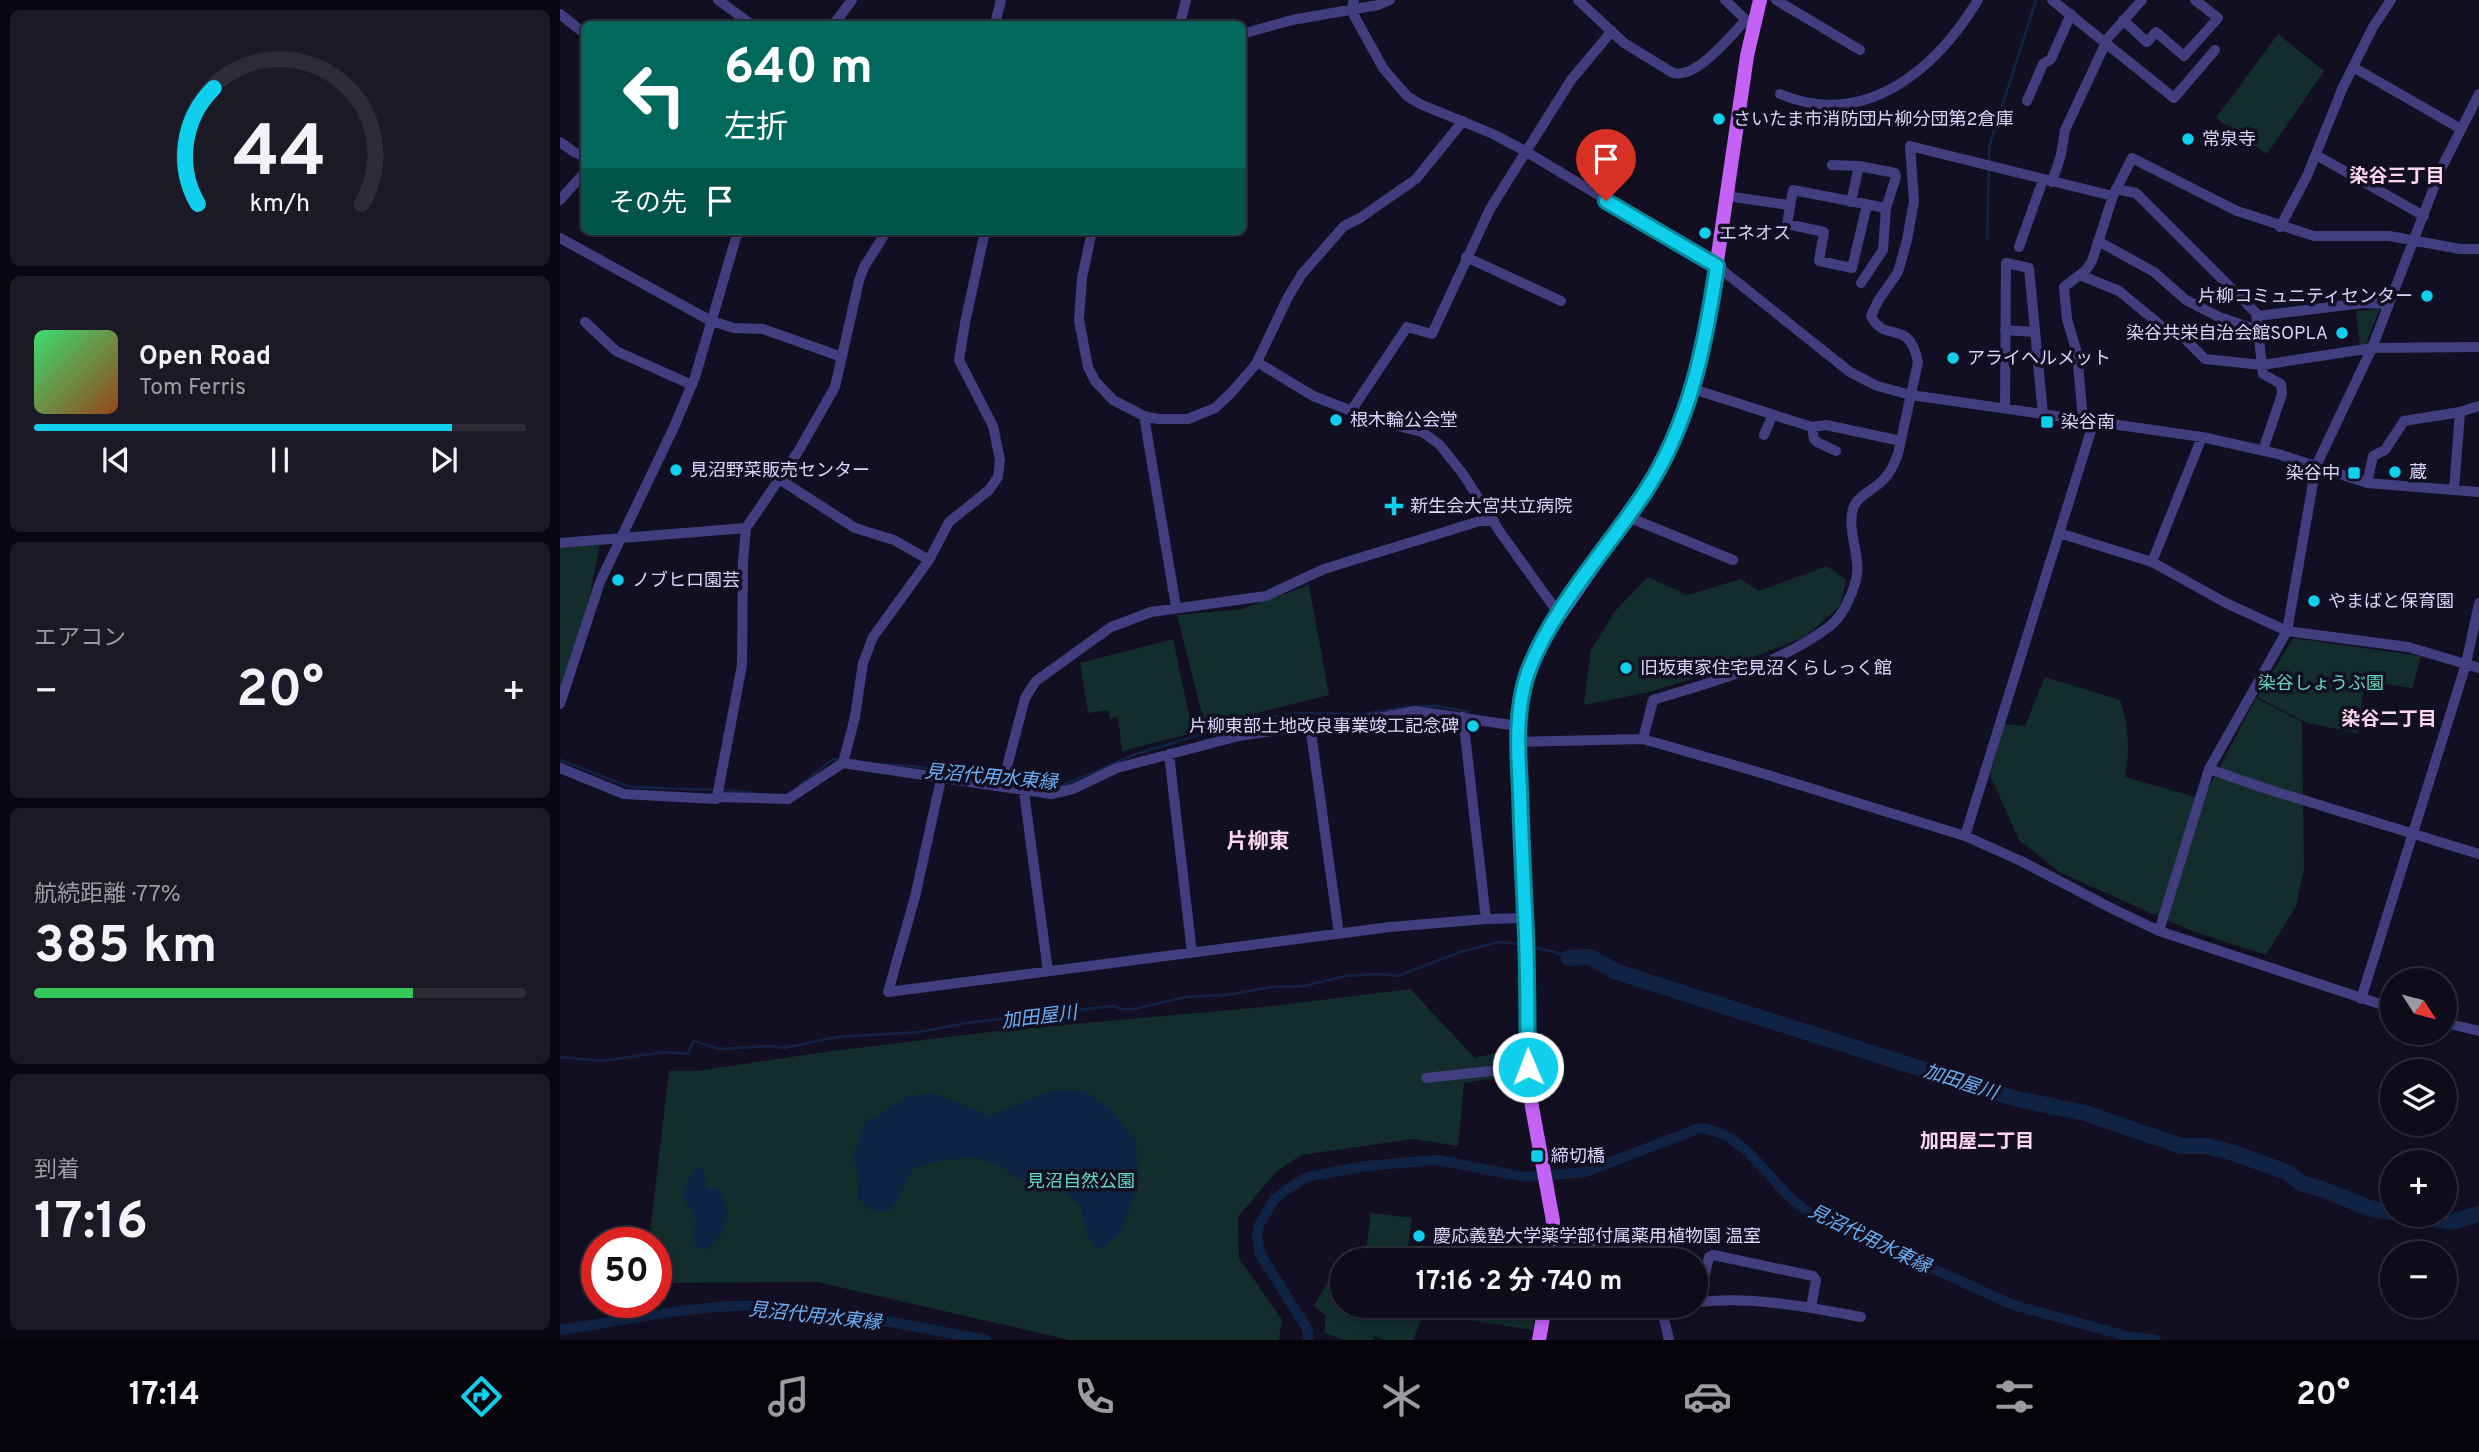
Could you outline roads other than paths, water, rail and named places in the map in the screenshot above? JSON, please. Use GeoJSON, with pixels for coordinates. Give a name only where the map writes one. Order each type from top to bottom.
{"type":"FeatureCollection","features":[{"type":"Feature","properties":{"kind":"main road"},"geometry":{"type":"LineString","coordinates":[[1553,1248],[1554,1229],[1548,1185],[1532,1107],[1528,1067],[1518,726],[1526,679],[1534,657],[1559,614],[1647,489],[1672,443],[1693,389],[1706,337],[1717,266],[1749,23],[1759,3]]}},
{"type":"Feature","properties":{"kind":"main road"},"geometry":{"type":"LineString","coordinates":[[1539,1340],[1543,1318]]}},
{"type":"Feature","properties":{"kind":"street"},"geometry":{"type":"LineString","coordinates":[[718,0],[747,21]]}},
{"type":"Feature","properties":{"kind":"street"},"geometry":{"type":"LineString","coordinates":[[836,21],[852,0]]}},
{"type":"Feature","properties":{"kind":"street"},"geometry":{"type":"LineString","coordinates":[[996,21],[1001,0]]}},
{"type":"Feature","properties":{"kind":"street"},"geometry":{"type":"LineString","coordinates":[[1181,21],[1186,0]]}},
{"type":"Feature","properties":{"kind":"street"},"geometry":{"type":"LineString","coordinates":[[1246,33],[1353,5],[1390,0]]}},
{"type":"Feature","properties":{"kind":"street"},"geometry":{"type":"LineString","coordinates":[[1578,0],[1624,43],[1678,75],[1700,65],[1749,23],[1725,0]]}},
{"type":"Feature","properties":{"kind":"street"},"geometry":{"type":"LineString","coordinates":[[1759,3],[1777,0],[1860,50]]}},
{"type":"Feature","properties":{"kind":"street"},"geometry":{"type":"LineString","coordinates":[[1780,94],[1806,103],[1822,105],[1854,102],[1885,93],[1902,84],[1934,57],[1978,0]]}},
{"type":"Feature","properties":{"kind":"street"},"geometry":{"type":"LineString","coordinates":[[2052,0],[2175,98],[2215,50]]}},
{"type":"Feature","properties":{"kind":"street"},"geometry":{"type":"LineString","coordinates":[[2018,247],[2061,155],[2065,130],[2074,108],[2108,38],[2142,0]]}},
{"type":"Feature","properties":{"kind":"street"},"geometry":{"type":"LineString","coordinates":[[2123,20],[2147,42],[2156,32],[2184,56],[2217,18],[2195,0]]}},
{"type":"Feature","properties":{"kind":"street"},"geometry":{"type":"LineString","coordinates":[[2280,227],[2316,155],[2353,67],[2391,0]]}},
{"type":"Feature","properties":{"kind":"street"},"geometry":{"type":"LineString","coordinates":[[1353,5],[1383,68],[1400,89],[1420,104],[1525,151],[1717,266],[1850,372],[1877,386],[1912,395],[2202,437],[2263,450],[2367,482],[2479,492]]}},
{"type":"Feature","properties":{"kind":"street"},"geometry":{"type":"LineString","coordinates":[[560,14],[581,31]]}},
{"type":"Feature","properties":{"kind":"street"},"geometry":{"type":"LineString","coordinates":[[2027,101],[2043,64],[2051,59],[2071,14]]}},
{"type":"Feature","properties":{"kind":"street"},"geometry":{"type":"LineString","coordinates":[[1352,411],[1407,327],[1432,334],[1490,209],[1571,80],[1612,31]]}},
{"type":"Feature","properties":{"kind":"street"},"geometry":{"type":"LineString","coordinates":[[2353,67],[2461,129]]}},
{"type":"Feature","properties":{"kind":"street"},"geometry":{"type":"LineString","coordinates":[[2160,931],[2208,769],[2287,631],[2316,466],[2372,348],[2441,169],[2479,94]]}},
{"type":"Feature","properties":{"kind":"street"},"geometry":{"type":"LineString","coordinates":[[1091,235],[1082,278],[1079,320],[1088,367],[1095,381],[1113,400],[1144,416],[1177,420],[1203,414],[1215,408],[1231,393],[1257,362],[1287,297],[1302,274],[1344,226],[1360,219],[1416,179],[1463,121]]}},
{"type":"Feature","properties":{"kind":"street"},"geometry":{"type":"LineString","coordinates":[[560,142],[581,155]]}},
{"type":"Feature","properties":{"kind":"street"},"geometry":{"type":"LineString","coordinates":[[1643,739],[1653,700],[1741,673],[1794,647],[1835,621],[1851,594],[1858,570],[1853,533],[1854,508],[1857,501],[1889,473],[1898,454],[1918,362],[1915,347],[1907,336],[1876,324],[1871,316],[1898,272],[1907,240],[1914,201],[1910,146],[2048,181],[2136,193],[2256,313],[2263,374],[2281,384],[2281,394],[2263,450]]}},
{"type":"Feature","properties":{"kind":"street"},"geometry":{"type":"LineString","coordinates":[[2316,155],[2424,216]]}},
{"type":"Feature","properties":{"kind":"street"},"geometry":{"type":"LineString","coordinates":[[1965,836],[2059,533],[2088,421],[2077,353],[2067,319],[2064,287],[2086,270],[2092,261],[2115,192],[2132,158],[2225,206],[2280,227],[2314,236],[2389,236],[2460,249],[2479,249]]}},
{"type":"Feature","properties":{"kind":"street"},"geometry":{"type":"LineString","coordinates":[[1832,165],[1859,166],[1895,173],[1896,177],[1886,208],[1883,250],[1861,283]]}},
{"type":"Feature","properties":{"kind":"street"},"geometry":{"type":"LineString","coordinates":[[1851,201],[1859,166]]}},
{"type":"Feature","properties":{"kind":"street"},"geometry":{"type":"LineString","coordinates":[[560,200],[581,176]]}},
{"type":"Feature","properties":{"kind":"street"},"geometry":{"type":"LineString","coordinates":[[1867,205],[1852,268],[1819,261],[1824,232],[1787,224],[1793,190],[1886,208]]}},
{"type":"Feature","properties":{"kind":"street"},"geometry":{"type":"LineString","coordinates":[[1726,196],[1789,205]]}},
{"type":"Feature","properties":{"kind":"street"},"geometry":{"type":"LineString","coordinates":[[560,704],[587,629],[592,603],[692,385],[737,235]]}},
{"type":"Feature","properties":{"kind":"street"},"geometry":{"type":"LineString","coordinates":[[883,235],[864,267],[859,281],[835,387],[824,409],[746,528],[742,665],[717,797],[788,799],[844,763],[1051,794],[1073,789],[1117,768],[1169,754],[1239,736],[1310,725],[1385,717],[1415,710],[1518,726]]}},
{"type":"Feature","properties":{"kind":"street"},"geometry":{"type":"LineString","coordinates":[[844,763],[855,717],[863,663],[873,637],[929,560],[949,522],[989,490],[998,477],[1000,460],[993,426],[959,360],[984,235]]}},
{"type":"Feature","properties":{"kind":"street"},"geometry":{"type":"LineString","coordinates":[[560,238],[711,321],[734,328],[763,329],[842,357]]}},
{"type":"Feature","properties":{"kind":"street"},"geometry":{"type":"LineString","coordinates":[[2098,241],[2154,272],[2186,300],[2219,317],[2258,330]]}},
{"type":"Feature","properties":{"kind":"street"},"geometry":{"type":"LineString","coordinates":[[1466,257],[1561,301]]}},
{"type":"Feature","properties":{"kind":"street"},"geometry":{"type":"LineString","coordinates":[[2005,408],[2006,263],[2029,268],[2043,414]]}},
{"type":"Feature","properties":{"kind":"street"},"geometry":{"type":"LineString","coordinates":[[2080,275],[2119,292],[2164,328],[2185,340],[2205,359],[2262,365],[2372,348],[2479,347]]}},
{"type":"Feature","properties":{"kind":"street"},"geometry":{"type":"LineString","coordinates":[[2257,316],[2364,303],[2389,304]]}},
{"type":"Feature","properties":{"kind":"street"},"geometry":{"type":"LineString","coordinates":[[585,322],[616,351],[692,385]]}},
{"type":"Feature","properties":{"kind":"street"},"geometry":{"type":"LineString","coordinates":[[2005,330],[2035,332]]}},
{"type":"Feature","properties":{"kind":"street"},"geometry":{"type":"LineString","coordinates":[[1257,362],[1290,384],[1378,421],[1412,428],[1439,444],[1463,474],[1559,614]]}},
{"type":"Feature","properties":{"kind":"street"},"geometry":{"type":"LineString","coordinates":[[1693,389],[1812,427],[1826,425],[1901,441]]}},
{"type":"Feature","properties":{"kind":"street"},"geometry":{"type":"LineString","coordinates":[[2367,482],[2373,456],[2385,450],[2404,421],[2460,412],[2479,406]]}},
{"type":"Feature","properties":{"kind":"street"},"geometry":{"type":"LineString","coordinates":[[2454,490],[2460,412]]}},
{"type":"Feature","properties":{"kind":"street"},"geometry":{"type":"LineString","coordinates":[[1144,416],[1176,607]]}},
{"type":"Feature","properties":{"kind":"street"},"geometry":{"type":"LineString","coordinates":[[1764,435],[1772,416]]}},
{"type":"Feature","properties":{"kind":"street"},"geometry":{"type":"LineString","coordinates":[[1812,427],[1814,439],[1836,451]]}},
{"type":"Feature","properties":{"kind":"street"},"geometry":{"type":"LineString","coordinates":[[2152,562],[2202,437]]}},
{"type":"Feature","properties":{"kind":"street"},"geometry":{"type":"LineString","coordinates":[[779,479],[855,528],[894,540],[929,560]]}},
{"type":"Feature","properties":{"kind":"street"},"geometry":{"type":"LineString","coordinates":[[1628,517],[1733,560]]}},
{"type":"Feature","properties":{"kind":"street"},"geometry":{"type":"LineString","coordinates":[[1005,787],[1008,763],[1025,698],[1036,681],[1111,627],[1151,612],[1176,607],[1266,596],[1324,569],[1480,521],[1494,521]]}},
{"type":"Feature","properties":{"kind":"street"},"geometry":{"type":"LineString","coordinates":[[560,543],[746,528]]}},
{"type":"Feature","properties":{"kind":"street"},"geometry":{"type":"LineString","coordinates":[[2059,533],[2152,562],[2226,603],[2287,631],[2408,647],[2479,668]]}},
{"type":"Feature","properties":{"kind":"street"},"geometry":{"type":"LineString","coordinates":[[2361,999],[2466,664],[2479,603]]}},
{"type":"Feature","properties":{"kind":"street"},"geometry":{"type":"LineString","coordinates":[[1463,717],[1486,919]]}},
{"type":"Feature","properties":{"kind":"street"},"geometry":{"type":"LineString","coordinates":[[1310,725],[1339,934]]}},
{"type":"Feature","properties":{"kind":"street"},"geometry":{"type":"LineString","coordinates":[[1518,742],[1643,739],[1965,836],[2160,931],[2380,1005]]}},
{"type":"Feature","properties":{"kind":"street"},"geometry":{"type":"LineString","coordinates":[[1169,754],[1192,953]]}},
{"type":"Feature","properties":{"kind":"street"},"geometry":{"type":"LineString","coordinates":[[560,768],[624,794],[716,799]]}},
{"type":"Feature","properties":{"kind":"street"},"geometry":{"type":"LineString","coordinates":[[2208,769],[2479,854]]}},
{"type":"Feature","properties":{"kind":"street"},"geometry":{"type":"LineString","coordinates":[[941,779],[915,897],[888,992],[1339,934],[1486,919],[1525,918]]}},
{"type":"Feature","properties":{"kind":"street"},"geometry":{"type":"LineString","coordinates":[[1024,792],[1048,971]]}},
{"type":"Feature","properties":{"kind":"street"},"geometry":{"type":"LineString","coordinates":[[2457,1026],[2479,1031]]}},
{"type":"Feature","properties":{"kind":"street"},"geometry":{"type":"LineString","coordinates":[[1426,1078],[1528,1067]]}},
{"type":"Feature","properties":{"kind":"street"},"geometry":{"type":"LineString","coordinates":[[1554,1229],[1597,1248]]}},
{"type":"Feature","properties":{"kind":"street"},"geometry":{"type":"LineString","coordinates":[[1708,1261],[1713,1255],[1813,1276],[1816,1280],[1811,1308]]}},
{"type":"Feature","properties":{"kind":"street"},"geometry":{"type":"LineString","coordinates":[[1708,1302],[1735,1301],[1811,1308],[1861,1317]]}},
{"type":"Feature","properties":{"kind":"street"},"geometry":{"type":"LineString","coordinates":[[1664,1318],[1669,1340]]}},
{"type":"Feature","properties":{"kind":"water"},"geometry":{"type":"Polygon","coordinates":[[[1053,1090],[1084,1091],[1111,1109],[1136,1142],[1138,1183],[1121,1232],[1104,1248],[1094,1246],[1087,1235],[1081,1206],[1060,1189],[1025,1183],[999,1165],[974,1157],[944,1160],[913,1168],[888,1212],[874,1212],[858,1199],[859,1176],[853,1156],[866,1122],[907,1097],[934,1093],[989,1116],[1053,1090]]]}},
{"type":"Feature","properties":{"kind":"water"},"geometry":{"type":"Polygon","coordinates":[[[697,1167],[704,1173],[707,1188],[720,1190],[727,1215],[724,1228],[708,1249],[696,1247],[693,1236],[696,1221],[683,1197],[689,1179],[697,1167]]]}},
{"type":"Feature","properties":{"kind":"waterway"},"geometry":{"type":"LineString","coordinates":[[1989,161],[1989,147],[2036,0]]}},
{"type":"Feature","properties":{"kind":"waterway"},"geometry":{"type":"LineString","coordinates":[[1987,239],[1989,167]]}},
{"type":"Feature","properties":{"kind":"waterway","name":"見沼代用水東縁"},"geometry":{"type":"LineString","coordinates":[[1010,780],[1059,787],[1136,754],[1232,725],[1293,713],[1364,714],[1407,707],[1436,706],[1469,712]]}},
{"type":"Feature","properties":{"kind":"waterway","name":"見沼代用水東縁"},"geometry":{"type":"LineString","coordinates":[[800,785],[833,759],[841,760]]}},
{"type":"Feature","properties":{"kind":"waterway","name":"見沼代用水東縁"},"geometry":{"type":"LineString","coordinates":[[560,760],[630,787],[716,790]]}},
{"type":"Feature","properties":{"kind":"waterway","name":"見沼代用水東縁"},"geometry":{"type":"LineString","coordinates":[[882,764],[1004,779]]}},
{"type":"Feature","properties":{"kind":"waterway","name":"見沼代用水東縁"},"geometry":{"type":"LineString","coordinates":[[1528,774],[1529,821]]}},
{"type":"Feature","properties":{"kind":"waterway","name":"見沼代用水東縁"},"geometry":{"type":"LineString","coordinates":[[722,790],[754,793]]}},
{"type":"Feature","properties":{"kind":"waterway","name":"見沼代用水東縁"},"geometry":{"type":"LineString","coordinates":[[1530,874],[1534,948]]}},
{"type":"Feature","properties":{"kind":"waterway","name":"加田屋川"},"geometry":{"type":"LineString","coordinates":[[560,1057],[601,1061],[666,1052],[687,1054],[694,1041],[719,1049],[771,1046],[784,1048],[837,1037],[920,1032],[966,1023],[1076,1010],[1113,1006],[1133,1009],[1186,997],[1304,986],[1345,976],[1398,976],[1460,952],[1498,942],[1520,944]]}},
{"type":"Feature","properties":{"kind":"waterway","name":"加田屋川"},"geometry":{"type":"LineString","coordinates":[[1536,948],[1569,958]]}},
{"type":"Feature","properties":{"kind":"waterway","name":"加田屋川"},"geometry":{"type":"LineString","coordinates":[[1569,958],[1590,957],[1617,972],[2013,1098],[2085,1113],[2181,1146],[2207,1146],[2234,1153],[2286,1172],[2303,1184],[2380,1210]]}},
{"type":"Feature","properties":{"kind":"waterway","name":"見沼代用水東縁"},"geometry":{"type":"LineString","coordinates":[[1308,1340],[1308,1330],[1260,1254],[1257,1235],[1259,1225],[1274,1200],[1307,1177],[1365,1166],[1437,1160],[1525,1177],[1585,1172],[1700,1128],[1733,1140],[1810,1213],[2013,1305],[2127,1336],[2156,1340]]}},
{"type":"Feature","properties":{"kind":"waterway","name":"加田屋川"},"geometry":{"type":"LineString","coordinates":[[2457,1220],[2479,1214]]}},
{"type":"Feature","properties":{"kind":"waterway","name":"見沼代用水東縁"},"geometry":{"type":"LineString","coordinates":[[560,1330],[688,1310],[763,1306],[847,1315],[986,1340]]}},
{"type":"Feature","properties":{"kind":"place","name":"さいたま市消防団片柳分団第2倉庫"},"geometry":{"type":"Point","coordinates":[1719,119]}},
{"type":"Feature","properties":{"kind":"place","name":"常泉寺"},"geometry":{"type":"Point","coordinates":[2188,139]}},
{"type":"Feature","properties":{"kind":"place","name":"エネオス"},"geometry":{"type":"Point","coordinates":[1705,233]}},
{"type":"Feature","properties":{"kind":"place","name":"片柳コミュニティセンター"},"geometry":{"type":"Point","coordinates":[2427,296]}},
{"type":"Feature","properties":{"kind":"place","name":"染谷共栄自治会館SOPLA"},"geometry":{"type":"Point","coordinates":[2342,333]}},
{"type":"Feature","properties":{"kind":"place","name":"アライヘルメット"},"geometry":{"type":"Point","coordinates":[1953,358]}},
{"type":"Feature","properties":{"kind":"place","name":"根木輪公会堂"},"geometry":{"type":"Point","coordinates":[1336,420]}},
{"type":"Feature","properties":{"kind":"place","name":"染谷南"},"geometry":{"type":"Point","coordinates":[2047,422]}},
{"type":"Feature","properties":{"kind":"place","name":"見沼野菜販売センター"},"geometry":{"type":"Point","coordinates":[676,470]}},
{"type":"Feature","properties":{"kind":"place","name":"蔵"},"geometry":{"type":"Point","coordinates":[2395,472]}},
{"type":"Feature","properties":{"kind":"place","name":"染谷中"},"geometry":{"type":"Point","coordinates":[2354,473]}},
{"type":"Feature","properties":{"kind":"place","name":"新生会大宮共立病院"},"geometry":{"type":"Point","coordinates":[1394,506]}},
{"type":"Feature","properties":{"kind":"place","name":"ノブヒロ園芸"},"geometry":{"type":"Point","coordinates":[618,580]}},
{"type":"Feature","properties":{"kind":"place","name":"やまばと保育園"},"geometry":{"type":"Point","coordinates":[2314,601]}},
{"type":"Feature","properties":{"kind":"place","name":"旧坂東家住宅見沼くらしっく館"},"geometry":{"type":"Point","coordinates":[1626,668]}},
{"type":"Feature","properties":{"kind":"place","name":"片柳東部土地改良事業竣工記念碑"},"geometry":{"type":"Point","coordinates":[1473,726]}},
{"type":"Feature","properties":{"kind":"place","name":"締切橋"},"geometry":{"type":"Point","coordinates":[1537,1156]}},
{"type":"Feature","properties":{"kind":"place","name":"慶応義塾大学薬学部付属薬用植物園 温室"},"geometry":{"type":"Point","coordinates":[1419,1236]}},
{"type":"Feature","properties":{"kind":"district","name":"染谷三丁目"},"geometry":{"type":"Point","coordinates":[2397,175]}},
{"type":"Feature","properties":{"kind":"district","name":"染谷二丁目"},"geometry":{"type":"Point","coordinates":[2389,718]}},
{"type":"Feature","properties":{"kind":"district","name":"片柳東"},"geometry":{"type":"Point","coordinates":[1258,841]}},
{"type":"Feature","properties":{"kind":"district","name":"加田屋二丁目"},"geometry":{"type":"Point","coordinates":[1977,1140]}},
{"type":"Feature","properties":{"kind":"park label","name":"染谷しょうぶ園"},"geometry":{"type":"Point","coordinates":[2321,683]}},
{"type":"Feature","properties":{"kind":"park label","name":"見沼自然公園"},"geometry":{"type":"Point","coordinates":[1081,1181]}}]}
